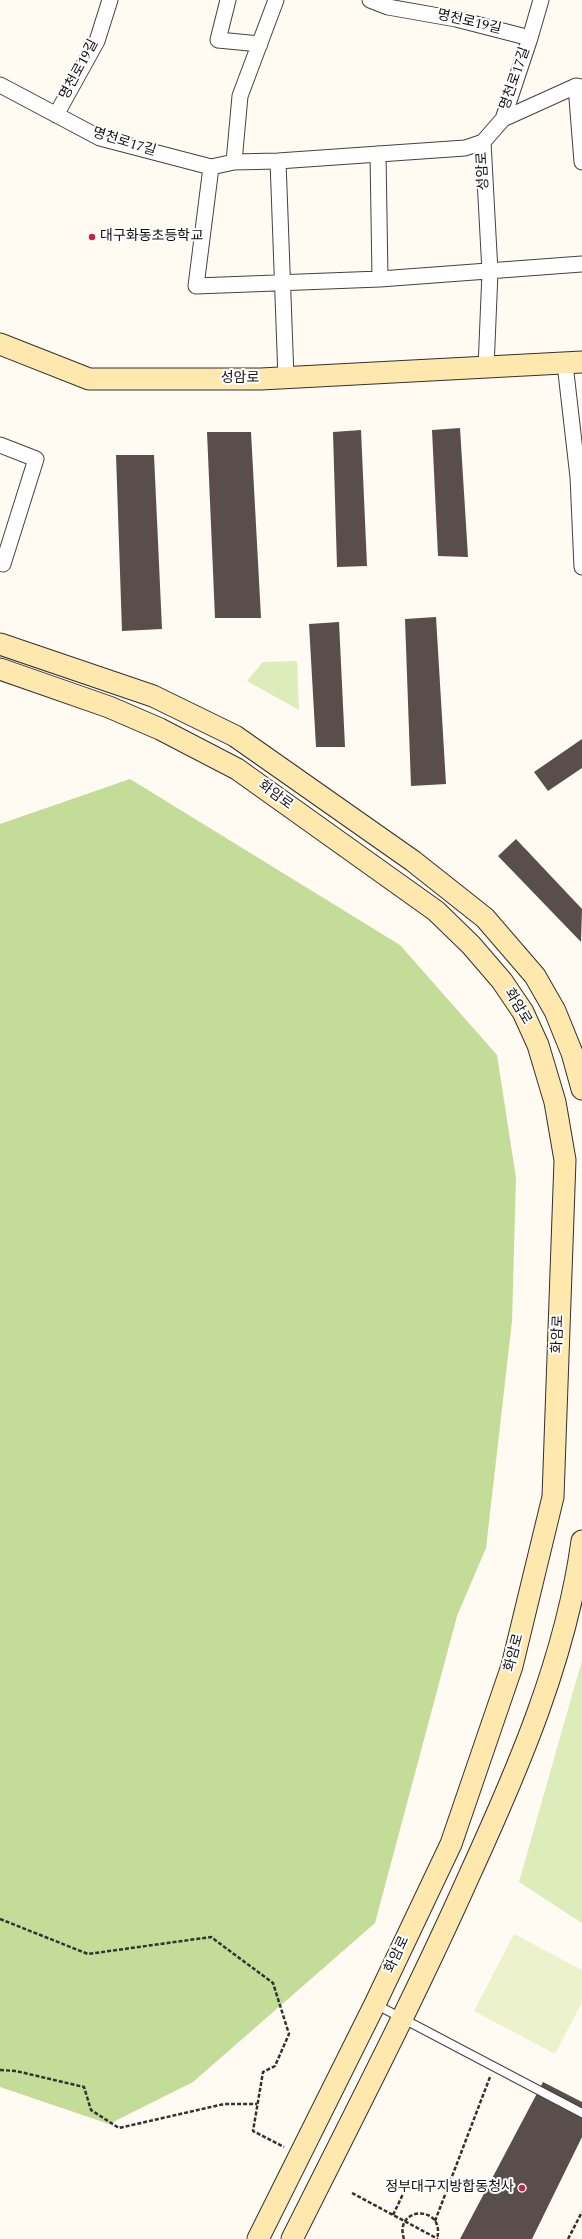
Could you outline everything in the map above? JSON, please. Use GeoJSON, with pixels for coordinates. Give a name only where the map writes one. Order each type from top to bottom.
{"type":"FeatureCollection","features":[{"type":"Feature","properties":{"kind":"main road","name":"성암로"},"geometry":{"type":"LineString","coordinates":[[0,344],[89,380],[286,378],[573,363]]}},
{"type":"Feature","properties":{"kind":"main road","name":"화암로"},"geometry":{"type":"LineString","coordinates":[[0,644],[153,696],[235,736],[413,861],[485,918],[535,976],[555,1011],[572,1053],[582,1089]]}},
{"type":"Feature","properties":{"kind":"main road","name":"화암로"},"geometry":{"type":"LineString","coordinates":[[0,669],[109,707],[160,729],[236,769],[436,911],[471,945],[502,982],[523,1012],[538,1046],[555,1102],[565,1160],[552,1498],[512,1666],[451,1844],[375,2004],[258,2239]]}},
{"type":"Feature","properties":{"kind":"main road"},"geometry":{"type":"LineString","coordinates":[[292,2239],[403,2019],[505,1798],[562,1639],[577,1578],[582,1541]]}},
{"type":"Feature","properties":{"kind":"street","name":"명천로19길"},"geometry":{"type":"LineString","coordinates":[[56,115],[97,41],[110,0]]}},
{"type":"Feature","properties":{"kind":"street"},"geometry":{"type":"LineString","coordinates":[[228,0],[218,40],[260,44]]}},
{"type":"Feature","properties":{"kind":"street"},"geometry":{"type":"LineString","coordinates":[[234,162],[240,96],[276,0]]}},
{"type":"Feature","properties":{"kind":"street","name":"명천로19길"},"geometry":{"type":"LineString","coordinates":[[370,0],[388,7],[456,19],[530,38]]}},
{"type":"Feature","properties":{"kind":"street"},"geometry":{"type":"LineString","coordinates":[[530,38],[541,0]]}},
{"type":"Feature","properties":{"kind":"street","name":"명천로17길"},"geometry":{"type":"LineString","coordinates":[[0,85],[100,138],[211,167],[234,162],[278,161],[465,148],[483,142],[503,119],[530,38]]}},
{"type":"Feature","properties":{"kind":"street","name":"명천로17길"},"geometry":{"type":"LineString","coordinates":[[503,119],[579,86],[582,162]]}},
{"type":"Feature","properties":{"kind":"street","name":"성암로"},"geometry":{"type":"LineString","coordinates":[[483,142],[490,272],[486,368]]}},
{"type":"Feature","properties":{"kind":"street"},"geometry":{"type":"LineString","coordinates":[[378,154],[380,279]]}},
{"type":"Feature","properties":{"kind":"street"},"geometry":{"type":"LineString","coordinates":[[278,161],[281,282],[286,378]]}},
{"type":"Feature","properties":{"kind":"street"},"geometry":{"type":"LineString","coordinates":[[211,167],[196,286],[380,279],[582,264]]}},
{"type":"Feature","properties":{"kind":"street"},"geometry":{"type":"LineString","coordinates":[[573,363],[582,567]]}},
{"type":"Feature","properties":{"kind":"street"},"geometry":{"type":"LineString","coordinates":[[0,445],[36,459],[3,564],[0,563]]}},
{"type":"Feature","properties":{"kind":"lane"},"geometry":{"type":"LineString","coordinates":[[375,2004],[582,2113]]}},
{"type":"Feature","properties":{"kind":"path"},"geometry":{"type":"LineString","coordinates":[[0,1918],[88,1954],[211,1937],[273,1983],[289,2034],[275,2066],[263,2072],[253,2131],[299,2155]]}},
{"type":"Feature","properties":{"kind":"path"},"geometry":{"type":"LineString","coordinates":[[352,2193],[437,2239],[438,2232],[435,2221],[494,2067]]}},
{"type":"Feature","properties":{"kind":"path"},"geometry":{"type":"LineString","coordinates":[[0,2070],[16,2071],[84,2088],[92,2110],[119,2128],[224,2104],[257,2104]]}},
{"type":"Feature","properties":{"kind":"path"},"geometry":{"type":"LineString","coordinates":[[393,2215],[402,2194]]}},
{"type":"Feature","properties":{"kind":"path"},"geometry":{"type":"LineString","coordinates":[[568,2239],[582,2212]]}},
{"type":"Feature","properties":{"kind":"path"},"geometry":{"type":"LineString","coordinates":[[403,2239],[402,2226],[409,2216],[420,2213],[426,2214],[435,2221]]}},
{"type":"Feature","properties":{"kind":"green space"},"geometry":{"type":"Polygon","coordinates":[[[297,661],[299,710],[247,681],[263,662],[297,661]]]}},
{"type":"Feature","properties":{"kind":"green space"},"geometry":{"type":"Polygon","coordinates":[[[130,779],[400,945],[497,1055],[516,1178],[512,1321],[486,1548],[457,1616],[375,1923],[193,2082],[109,2124],[0,2087],[0,824],[130,779]]]}},
{"type":"Feature","properties":{"kind":"green space"},"geometry":{"type":"Polygon","coordinates":[[[582,1660],[582,1923],[519,1882],[582,1660]]]}},
{"type":"Feature","properties":{"kind":"green space"},"geometry":{"type":"Polygon","coordinates":[[[514,1934],[582,1970],[582,2002],[555,2054],[474,2011],[514,1934]]]}},
{"type":"Feature","properties":{"kind":"building"},"geometry":{"type":"Polygon","coordinates":[[[460,428],[468,557],[438,556],[432,430],[460,428]]]}},
{"type":"Feature","properties":{"kind":"building"},"geometry":{"type":"Polygon","coordinates":[[[361,430],[367,566],[337,567],[333,432],[361,430]]]}},
{"type":"Feature","properties":{"kind":"building"},"geometry":{"type":"Polygon","coordinates":[[[207,432],[251,432],[261,618],[215,618],[207,432]]]}},
{"type":"Feature","properties":{"kind":"building"},"geometry":{"type":"Polygon","coordinates":[[[116,455],[154,455],[162,629],[122,631],[116,455]]]}},
{"type":"Feature","properties":{"kind":"building"},"geometry":{"type":"Polygon","coordinates":[[[436,617],[446,784],[411,786],[405,619],[436,617]]]}},
{"type":"Feature","properties":{"kind":"building"},"geometry":{"type":"Polygon","coordinates":[[[339,622],[345,747],[316,747],[309,624],[339,622]]]}},
{"type":"Feature","properties":{"kind":"building"},"geometry":{"type":"Polygon","coordinates":[[[582,739],[582,768],[548,791],[534,772],[582,739]]]}},
{"type":"Feature","properties":{"kind":"building"},"geometry":{"type":"Polygon","coordinates":[[[516,839],[582,909],[581,942],[498,856],[516,839]]]}},
{"type":"Feature","properties":{"kind":"building","name":"정부대구지방합동청사"},"geometry":{"type":"Polygon","coordinates":[[[543,2082],[582,2102],[582,2137],[532,2239],[460,2239],[543,2082]]]}},
{"type":"Feature","properties":{"kind":"place","name":"대구화동초등학교"},"geometry":{"type":"Point","coordinates":[92,237]}},
{"type":"Feature","properties":{"kind":"place","name":"정부대구지방합동청사"},"geometry":{"type":"Point","coordinates":[522,2188]}}]}
